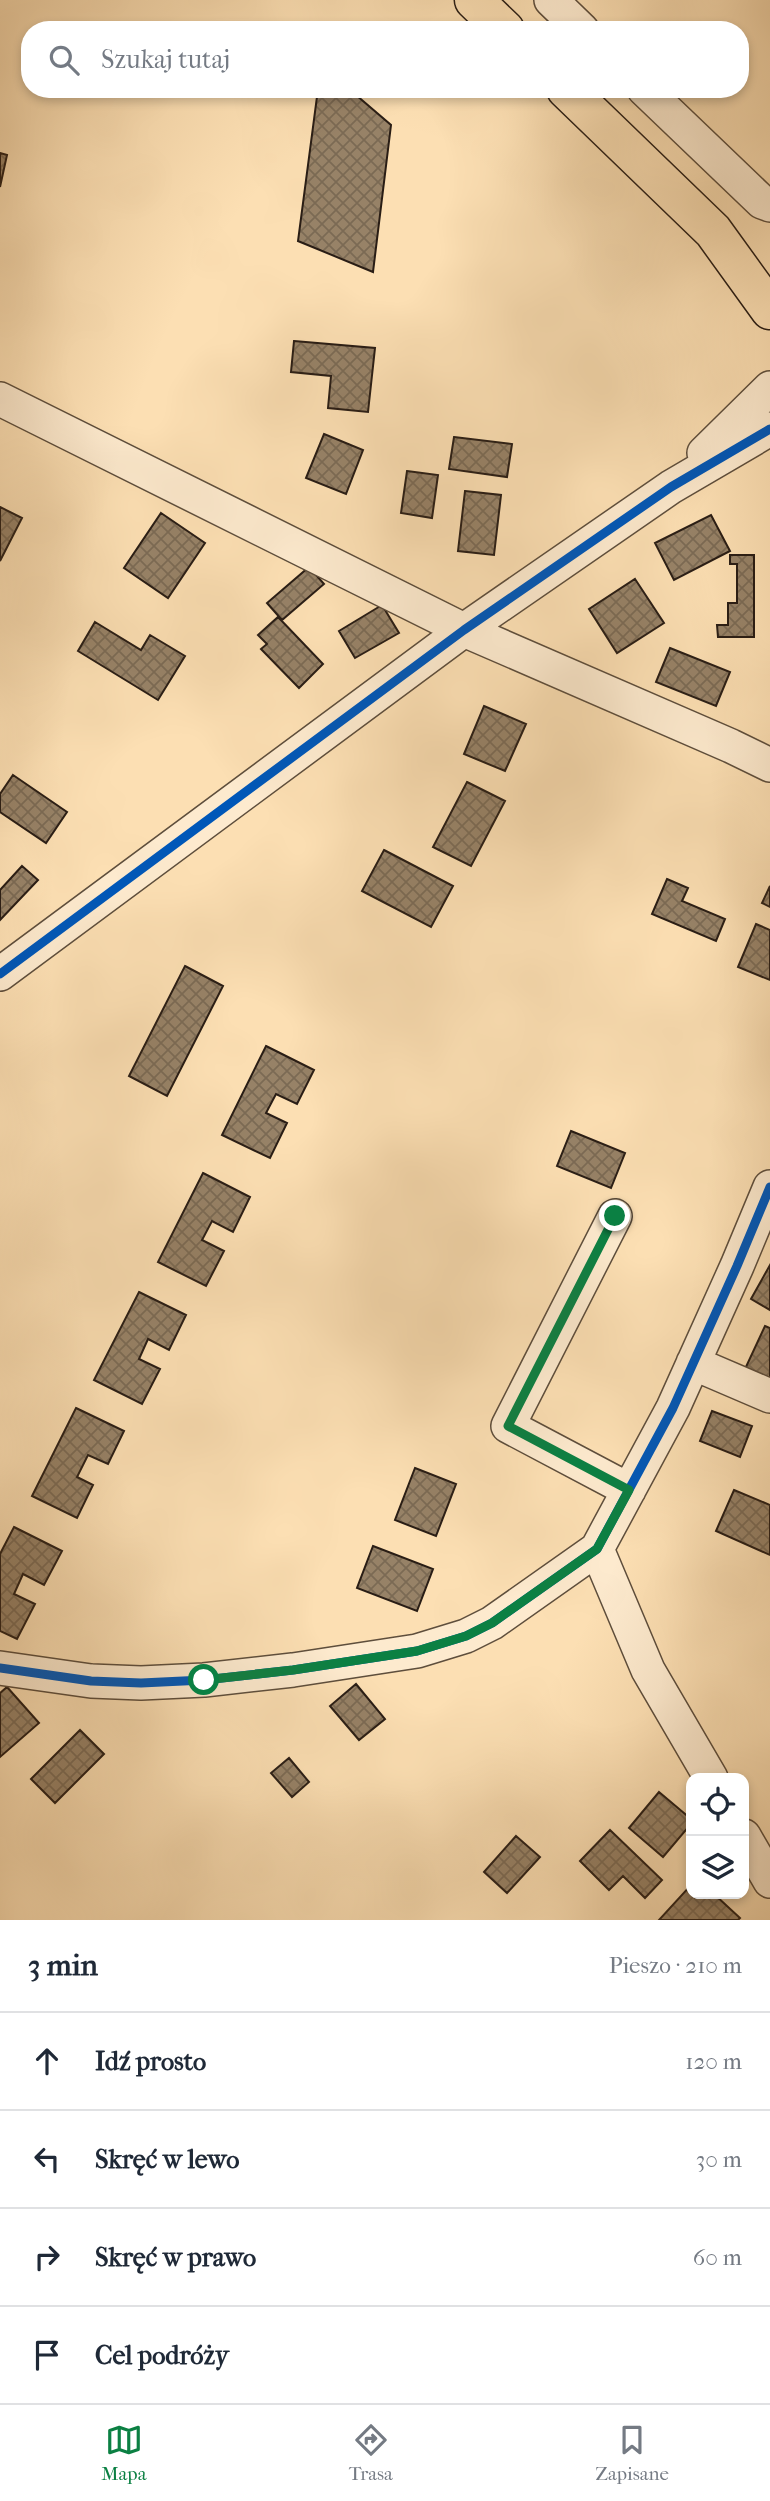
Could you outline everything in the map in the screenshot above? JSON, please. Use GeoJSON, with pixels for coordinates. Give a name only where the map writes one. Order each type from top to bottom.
{"type":"FeatureCollection","features":[{"type":"Feature","properties":{"kind":"main road"},"geometry":{"type":"LineString","coordinates":[[474,0],[496,21]]}},
{"type":"Feature","properties":{"kind":"main road"},"geometry":{"type":"LineString","coordinates":[[575,98],[713,232],[770,310]]}},
{"type":"Feature","properties":{"kind":"main road"},"geometry":{"type":"LineString","coordinates":[[713,232],[770,266]]}},
{"type":"Feature","properties":{"kind":"street"},"geometry":{"type":"LineString","coordinates":[[551,0],[573,21]]}},
{"type":"Feature","properties":{"kind":"street"},"geometry":{"type":"LineString","coordinates":[[653,98],[762,202],[770,205]]}},
{"type":"Feature","properties":{"kind":"street"},"geometry":{"type":"LineString","coordinates":[[671,487],[770,388]]}},
{"type":"Feature","properties":{"kind":"street"},"geometry":{"type":"LineString","coordinates":[[0,399],[464,630],[770,765]]}},
{"type":"Feature","properties":{"kind":"street"},"geometry":{"type":"LineString","coordinates":[[0,974],[464,630],[671,487],[770,429]]}},
{"type":"Feature","properties":{"kind":"street"},"geometry":{"type":"LineString","coordinates":[[0,1668],[91,1681],[141,1684],[238,1676],[417,1651],[466,1636],[492,1623],[597,1549],[673,1408],[770,1187]]}},
{"type":"Feature","properties":{"kind":"street"},"geometry":{"type":"LineString","coordinates":[[615,1216],[508,1426],[629,1490]]}},
{"type":"Feature","properties":{"kind":"street"},"geometry":{"type":"LineString","coordinates":[[694,1363],[770,1396]]}},
{"type":"Feature","properties":{"kind":"street"},"geometry":{"type":"LineString","coordinates":[[597,1549],[648,1670],[707,1773]]}},
{"type":"Feature","properties":{"kind":"street"},"geometry":{"type":"LineString","coordinates":[[749,1845],[770,1881]]}},
{"type":"Feature","properties":{"kind":"building"},"geometry":{"type":"Polygon","coordinates":[[[317,98],[360,98],[391,125],[373,272],[298,241],[317,98]]]}},
{"type":"Feature","properties":{"kind":"building"},"geometry":{"type":"Polygon","coordinates":[[[0,153],[7,155],[0,187],[0,153]]]}},
{"type":"Feature","properties":{"kind":"building"},"geometry":{"type":"Polygon","coordinates":[[[294,341],[375,348],[368,412],[328,408],[331,376],[291,372],[294,341]]]}},
{"type":"Feature","properties":{"kind":"building"},"geometry":{"type":"Polygon","coordinates":[[[324,434],[363,450],[346,494],[306,478],[324,434]]]}},
{"type":"Feature","properties":{"kind":"building"},"geometry":{"type":"Polygon","coordinates":[[[454,437],[512,444],[507,477],[449,469],[454,437]]]}},
{"type":"Feature","properties":{"kind":"building"},"geometry":{"type":"Polygon","coordinates":[[[407,471],[438,475],[432,518],[401,513],[407,471]]]}},
{"type":"Feature","properties":{"kind":"building"},"geometry":{"type":"Polygon","coordinates":[[[465,491],[501,495],[494,555],[458,551],[465,491]]]}},
{"type":"Feature","properties":{"kind":"building"},"geometry":{"type":"Polygon","coordinates":[[[0,507],[22,518],[0,561],[0,507]]]}},
{"type":"Feature","properties":{"kind":"building"},"geometry":{"type":"Polygon","coordinates":[[[161,513],[205,543],[168,598],[124,568],[161,513]]]}},
{"type":"Feature","properties":{"kind":"building"},"geometry":{"type":"Polygon","coordinates":[[[711,515],[730,551],[674,580],[655,543],[711,515]]]}},
{"type":"Feature","properties":{"kind":"building"},"geometry":{"type":"Polygon","coordinates":[[[730,555],[754,555],[754,637],[718,637],[717,625],[728,625],[728,603],[737,603],[737,564],[730,564],[730,555]]]}},
{"type":"Feature","properties":{"kind":"building"},"geometry":{"type":"Polygon","coordinates":[[[309,567],[324,584],[282,620],[267,603],[309,567]]]}},
{"type":"Feature","properties":{"kind":"building"},"geometry":{"type":"Polygon","coordinates":[[[635,579],[664,623],[617,653],[589,609],[635,579]]]}},
{"type":"Feature","properties":{"kind":"building"},"geometry":{"type":"Polygon","coordinates":[[[382,605],[399,633],[355,658],[339,631],[382,605]]]}},
{"type":"Feature","properties":{"kind":"building"},"geometry":{"type":"Polygon","coordinates":[[[278,617],[323,664],[299,688],[261,649],[267,644],[258,635],[278,617]]]}},
{"type":"Feature","properties":{"kind":"building"},"geometry":{"type":"Polygon","coordinates":[[[95,622],[141,650],[150,635],[185,656],[158,700],[78,651],[95,622]]]}},
{"type":"Feature","properties":{"kind":"building"},"geometry":{"type":"Polygon","coordinates":[[[670,648],[730,672],[716,706],[656,682],[670,648]]]}},
{"type":"Feature","properties":{"kind":"building"},"geometry":{"type":"Polygon","coordinates":[[[484,706],[526,724],[505,771],[464,754],[484,706]]]}},
{"type":"Feature","properties":{"kind":"building"},"geometry":{"type":"Polygon","coordinates":[[[13,775],[67,812],[46,843],[0,812],[0,794],[13,775]]]}},
{"type":"Feature","properties":{"kind":"building"},"geometry":{"type":"Polygon","coordinates":[[[467,782],[505,801],[471,866],[433,847],[467,782]]]}},
{"type":"Feature","properties":{"kind":"building"},"geometry":{"type":"Polygon","coordinates":[[[384,850],[453,886],[431,927],[362,891],[384,850]]]}},
{"type":"Feature","properties":{"kind":"building"},"geometry":{"type":"Polygon","coordinates":[[[22,866],[38,880],[0,920],[0,890],[22,866]]]}},
{"type":"Feature","properties":{"kind":"building"},"geometry":{"type":"Polygon","coordinates":[[[667,879],[688,888],[682,901],[725,919],[716,941],[652,914],[667,879]]]}},
{"type":"Feature","properties":{"kind":"building"},"geometry":{"type":"Polygon","coordinates":[[[770,886],[770,907],[762,903],[770,886]]]}},
{"type":"Feature","properties":{"kind":"building"},"geometry":{"type":"Polygon","coordinates":[[[756,924],[770,930],[770,980],[738,967],[756,924]]]}},
{"type":"Feature","properties":{"kind":"building"},"geometry":{"type":"Polygon","coordinates":[[[185,966],[223,986],[167,1096],[129,1076],[185,966]]]}},
{"type":"Feature","properties":{"kind":"building"},"geometry":{"type":"Polygon","coordinates":[[[266,1046],[314,1070],[297,1104],[276,1094],[266,1113],[287,1123],[270,1158],[222,1135],[266,1046]]]}},
{"type":"Feature","properties":{"kind":"building"},"geometry":{"type":"Polygon","coordinates":[[[571,1131],[625,1153],[611,1188],[557,1166],[571,1131]]]}},
{"type":"Feature","properties":{"kind":"building"},"geometry":{"type":"Polygon","coordinates":[[[203,1173],[250,1197],[233,1232],[212,1221],[202,1240],[224,1251],[206,1286],[158,1262],[203,1173]]]}},
{"type":"Feature","properties":{"kind":"building"},"geometry":{"type":"Polygon","coordinates":[[[770,1265],[770,1310],[751,1299],[770,1265]]]}},
{"type":"Feature","properties":{"kind":"building"},"geometry":{"type":"Polygon","coordinates":[[[139,1292],[186,1315],[169,1350],[148,1339],[139,1359],[160,1369],[142,1404],[94,1380],[139,1292]]]}},
{"type":"Feature","properties":{"kind":"building"},"geometry":{"type":"Polygon","coordinates":[[[765,1326],[770,1328],[770,1380],[745,1369],[765,1326]]]}},
{"type":"Feature","properties":{"kind":"building"},"geometry":{"type":"Polygon","coordinates":[[[76,1408],[124,1431],[108,1464],[88,1455],[77,1477],[93,1485],[77,1518],[32,1496],[76,1408]]]}},
{"type":"Feature","properties":{"kind":"building"},"geometry":{"type":"Polygon","coordinates":[[[712,1411],[752,1426],[740,1457],[700,1441],[712,1411]]]}},
{"type":"Feature","properties":{"kind":"building"},"geometry":{"type":"Polygon","coordinates":[[[415,1468],[456,1484],[436,1536],[395,1520],[415,1468]]]}},
{"type":"Feature","properties":{"kind":"building"},"geometry":{"type":"Polygon","coordinates":[[[734,1490],[770,1505],[770,1555],[716,1531],[734,1490]]]}},
{"type":"Feature","properties":{"kind":"building"},"geometry":{"type":"Polygon","coordinates":[[[14,1527],[62,1551],[44,1585],[23,1574],[14,1594],[35,1604],[17,1639],[0,1631],[0,1554],[14,1527]]]}},
{"type":"Feature","properties":{"kind":"building"},"geometry":{"type":"Polygon","coordinates":[[[373,1546],[433,1569],[417,1611],[357,1588],[373,1546]]]}},
{"type":"Feature","properties":{"kind":"building"},"geometry":{"type":"Polygon","coordinates":[[[356,1684],[385,1719],[359,1740],[330,1706],[356,1684]]]}},
{"type":"Feature","properties":{"kind":"building"},"geometry":{"type":"Polygon","coordinates":[[[7,1687],[39,1723],[0,1757],[0,1693],[7,1687]]]}},
{"type":"Feature","properties":{"kind":"building"},"geometry":{"type":"Polygon","coordinates":[[[80,1730],[104,1754],[55,1803],[31,1779],[80,1730]]]}},
{"type":"Feature","properties":{"kind":"building"},"geometry":{"type":"Polygon","coordinates":[[[289,1758],[309,1782],[292,1797],[271,1773],[289,1758]]]}},
{"type":"Feature","properties":{"kind":"building"},"geometry":{"type":"Polygon","coordinates":[[[659,1792],[686,1815],[686,1830],[663,1857],[629,1828],[659,1792]]]}},
{"type":"Feature","properties":{"kind":"building"},"geometry":{"type":"Polygon","coordinates":[[[610,1830],[662,1880],[645,1898],[623,1876],[609,1890],[580,1861],[610,1830]]]}},
{"type":"Feature","properties":{"kind":"building"},"geometry":{"type":"Polygon","coordinates":[[[516,1836],[540,1857],[507,1893],[484,1872],[516,1836]]]}},
{"type":"Feature","properties":{"kind":"building"},"geometry":{"type":"Polygon","coordinates":[[[686,1890],[686,1899],[719,1899],[740,1918],[738,1920],[659,1920],[686,1890]]]}},
{"type":"Feature","properties":{"kind":"cycle path"},"geometry":{"type":"LineString","coordinates":[[0,974],[464,630],[671,487],[770,429]]}},
{"type":"Feature","properties":{"kind":"cycle path"},"geometry":{"type":"LineString","coordinates":[[0,1668],[91,1681],[141,1683],[204,1680],[417,1651],[466,1636],[492,1623],[597,1549],[673,1408],[770,1187]]}},
{"type":"Feature","properties":{"kind":"route"},"geometry":{"type":"LineString","coordinates":[[204,1680],[417,1651],[466,1636],[518,1606],[597,1549],[629,1490],[508,1426],[615,1216]]}}]}
